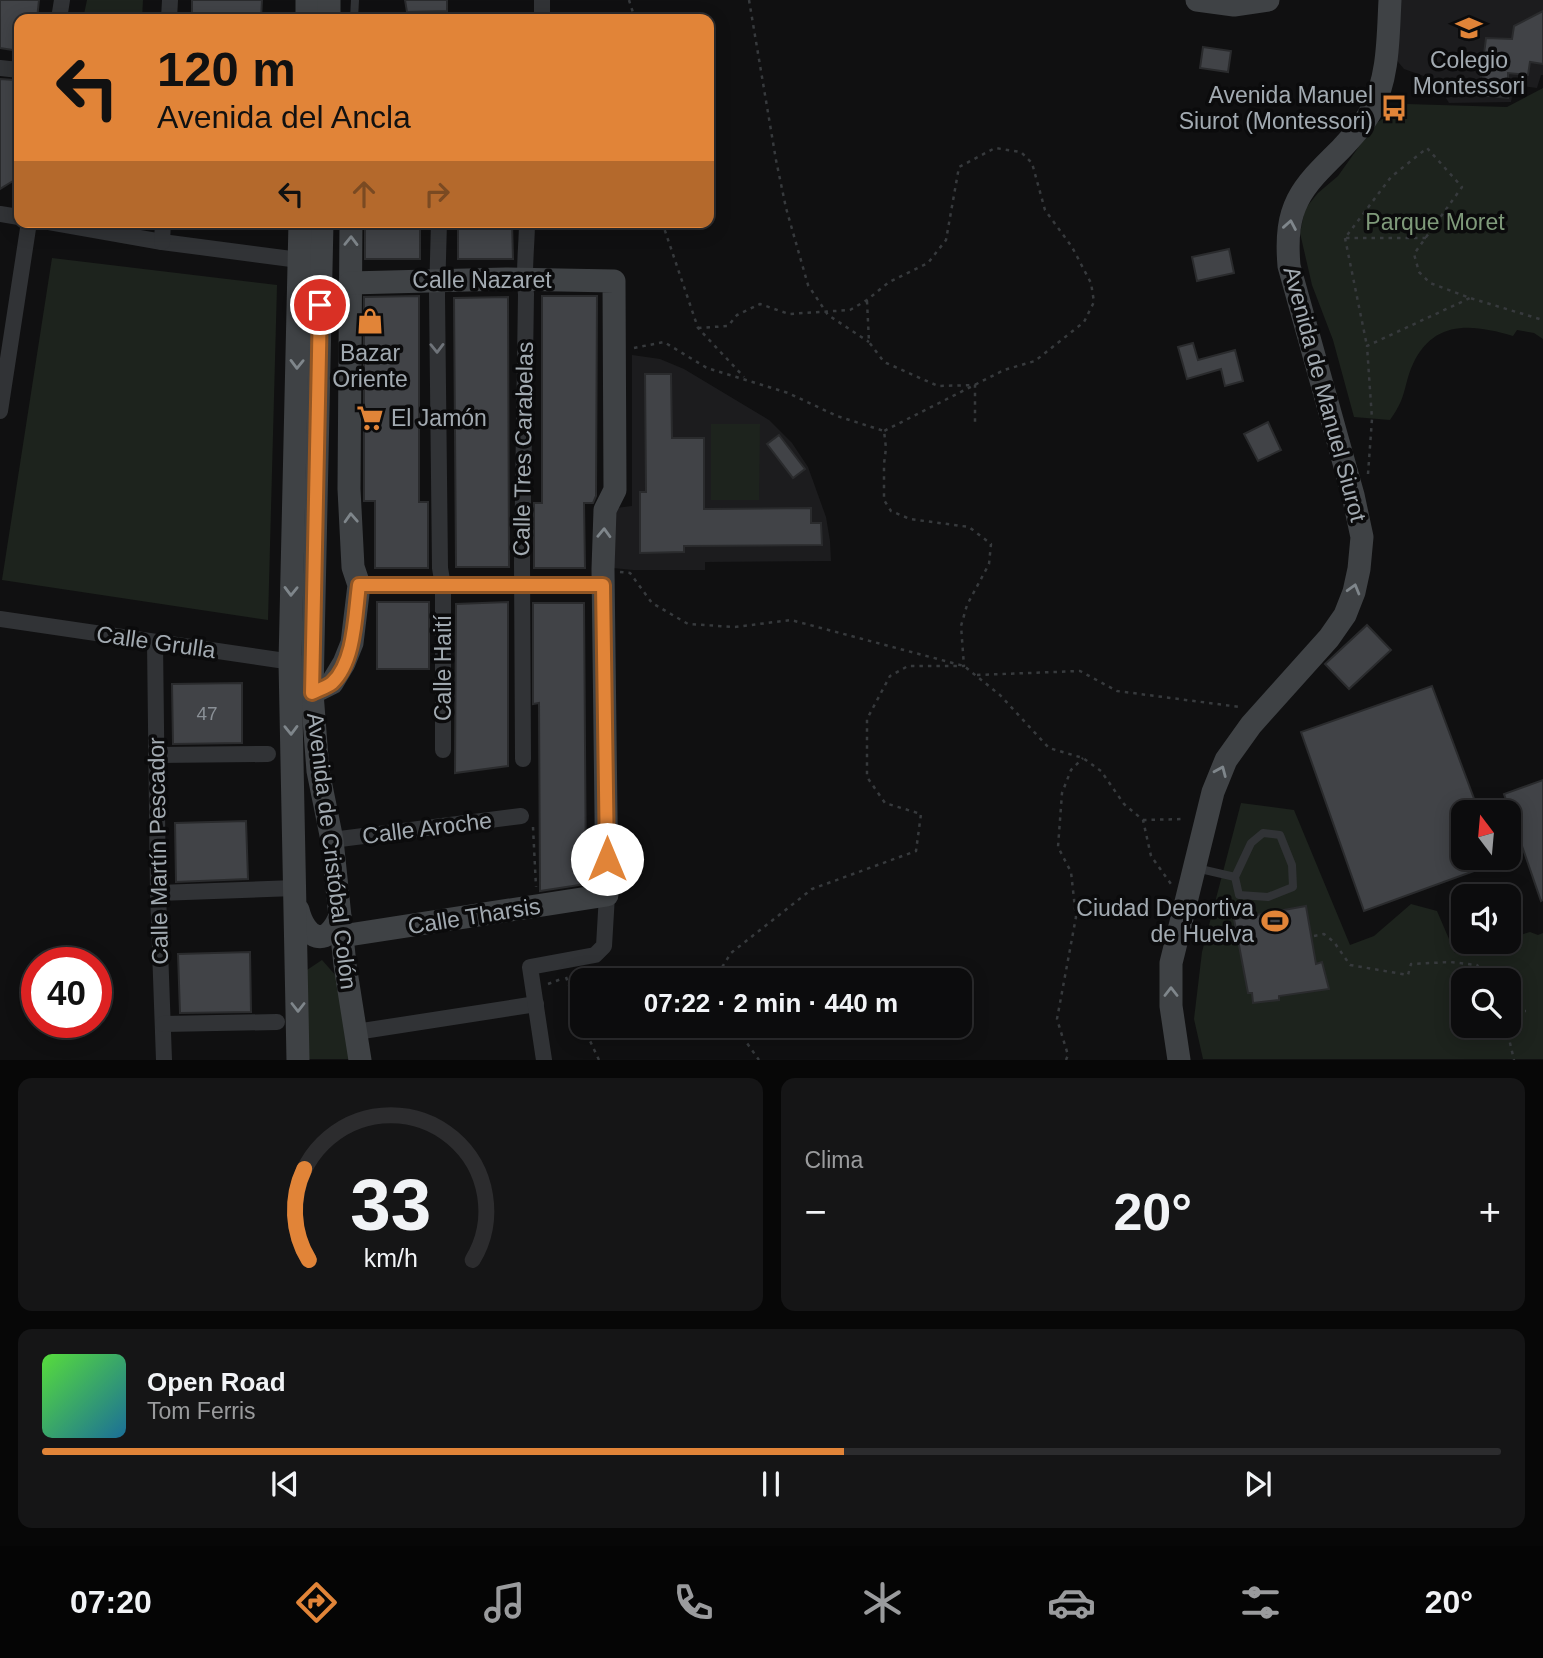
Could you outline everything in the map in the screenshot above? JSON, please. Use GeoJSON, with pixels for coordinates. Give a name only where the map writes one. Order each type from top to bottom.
{"type":"FeatureCollection","features":[{"type":"Feature","properties":{"kind":"street"},"geometry":{"type":"LineString","coordinates":[[1197,0],[1234,5],[1268,0]]}},
{"type":"Feature","properties":{"kind":"street","name":"Avenida de Manuel Siurot"},"geometry":{"type":"LineString","coordinates":[[1179,1059],[1171,1006],[1171,963],[1213,792],[1226,760],[1251,725],[1329,638],[1345,615],[1354,592],[1362,537],[1353,495],[1289,266],[1287,241],[1295,204],[1309,180],[1357,132],[1371,113],[1380,92],[1387,50],[1390,0]]}},
{"type":"Feature","properties":{"kind":"street"},"geometry":{"type":"LineString","coordinates":[[0,411],[28,228]]}},
{"type":"Feature","properties":{"kind":"street"},"geometry":{"type":"LineString","coordinates":[[82,228],[162,242],[299,260]]}},
{"type":"Feature","properties":{"kind":"street"},"geometry":{"type":"LineString","coordinates":[[162,242],[163,228]]}},
{"type":"Feature","properties":{"kind":"street","name":"Avenida de Cristóbal Colón"},"geometry":{"type":"LineString","coordinates":[[300,228],[301,663],[312,693],[318,771],[332,840],[345,965],[360,1059]]}},
{"type":"Feature","properties":{"kind":"street","name":"Avenida de Cristóbal Colón"},"geometry":{"type":"LineString","coordinates":[[301,663],[322,228]]}},
{"type":"Feature","properties":{"kind":"street"},"geometry":{"type":"LineString","coordinates":[[312,693],[332,682],[345,663],[352,643],[359,585],[354,566],[349,489],[351,228]]}},
{"type":"Feature","properties":{"kind":"street","name":"Calle Haití"},"geometry":{"type":"LineString","coordinates":[[439,228],[443,750]]}},
{"type":"Feature","properties":{"kind":"street","name":"Calle Tres Carabelas"},"geometry":{"type":"LineString","coordinates":[[523,759],[524,279],[527,228]]}},
{"type":"Feature","properties":{"kind":"street","name":"Calle Nazaret"},"geometry":{"type":"LineString","coordinates":[[350,282],[524,279],[614,281],[615,490],[605,510],[610,579]]}},
{"type":"Feature","properties":{"kind":"street"},"geometry":{"type":"LineString","coordinates":[[359,585],[522,585],[610,579],[607,895],[604,946],[595,956],[530,967],[544,1059]]}},
{"type":"Feature","properties":{"kind":"street","name":"Calle Grulla"},"geometry":{"type":"LineString","coordinates":[[0,619],[301,663]]}},
{"type":"Feature","properties":{"kind":"street","name":"Calle Martín Pescador"},"geometry":{"type":"LineString","coordinates":[[155,642],[158,893],[164,1059]]}},
{"type":"Feature","properties":{"kind":"street"},"geometry":{"type":"LineString","coordinates":[[298,1059],[295,895],[301,663]]}},
{"type":"Feature","properties":{"kind":"street"},"geometry":{"type":"LineString","coordinates":[[156,755],[268,754]]}},
{"type":"Feature","properties":{"kind":"street","name":"Calle Aroche"},"geometry":{"type":"LineString","coordinates":[[332,840],[527,819]]}},
{"type":"Feature","properties":{"kind":"street"},"geometry":{"type":"LineString","coordinates":[[158,893],[295,895]]}},
{"type":"Feature","properties":{"kind":"street"},"geometry":{"type":"LineString","coordinates":[[295,895],[301,924],[309,934],[318,937],[341,926]]}},
{"type":"Feature","properties":{"kind":"street","name":"Calle Tharsis"},"geometry":{"type":"LineString","coordinates":[[341,926],[607,895]]}},
{"type":"Feature","properties":{"kind":"street"},"geometry":{"type":"LineString","coordinates":[[298,965],[308,951],[317,948],[334,954],[345,965]]}},
{"type":"Feature","properties":{"kind":"street"},"geometry":{"type":"LineString","coordinates":[[356,1032],[536,1004]]}},
{"type":"Feature","properties":{"kind":"street"},"geometry":{"type":"LineString","coordinates":[[163,1024],[277,1023]]}},
{"type":"Feature","properties":{"kind":"lane"},"geometry":{"type":"LineString","coordinates":[[1263,833],[1280,835],[1292,865],[1293,887],[1268,897],[1239,895],[1235,877],[1251,843],[1263,833]]}},
{"type":"Feature","properties":{"kind":"lane"},"geometry":{"type":"LineString","coordinates":[[1193,868],[1235,877]]}},
{"type":"Feature","properties":{"kind":"path"},"geometry":{"type":"LineString","coordinates":[[749,0],[768,121],[786,208],[808,285],[825,312],[869,342],[884,362],[938,386],[975,385]]}},
{"type":"Feature","properties":{"kind":"path"},"geometry":{"type":"LineString","coordinates":[[629,349],[664,342],[707,368],[788,393],[837,416],[884,431],[1004,370],[1035,361],[1084,322],[1094,302],[1091,284],[1072,247],[1045,210],[1032,163],[1021,152],[995,148],[959,167],[946,240],[928,263],[889,282],[867,300],[850,310],[789,314],[760,304],[737,315],[728,326],[698,328]]}},
{"type":"Feature","properties":{"kind":"path"},"geometry":{"type":"LineString","coordinates":[[1367,482],[1372,419],[1367,346],[1345,238],[1391,177],[1427,148],[1462,187],[1413,254],[1419,272],[1430,283],[1543,320]]}},
{"type":"Feature","properties":{"kind":"path"},"geometry":{"type":"LineString","coordinates":[[664,228],[698,328],[745,379]]}},
{"type":"Feature","properties":{"kind":"path"},"geometry":{"type":"LineString","coordinates":[[1345,238],[1426,238]]}},
{"type":"Feature","properties":{"kind":"path"},"geometry":{"type":"LineString","coordinates":[[1367,346],[1470,298]]}},
{"type":"Feature","properties":{"kind":"path"},"geometry":{"type":"LineString","coordinates":[[867,300],[869,342]]}},
{"type":"Feature","properties":{"kind":"path"},"geometry":{"type":"LineString","coordinates":[[975,385],[975,422]]}},
{"type":"Feature","properties":{"kind":"path"},"geometry":{"type":"LineString","coordinates":[[884,431],[884,500],[891,511],[910,519],[969,527],[991,544],[989,564],[967,605],[961,626],[964,666]]}},
{"type":"Feature","properties":{"kind":"path"},"geometry":{"type":"LineString","coordinates":[[610,579],[631,573],[652,603],[688,624],[735,627],[791,620],[964,666],[1000,695],[1049,748],[1083,758],[1101,771],[1124,804],[1143,820],[1152,856],[1175,889]]}},
{"type":"Feature","properties":{"kind":"path"},"geometry":{"type":"LineString","coordinates":[[722,968],[731,953],[813,889],[916,851],[921,814],[885,803],[867,777],[867,719],[890,676],[908,666],[964,666]]}},
{"type":"Feature","properties":{"kind":"path"},"geometry":{"type":"LineString","coordinates":[[975,675],[1080,671],[1117,691],[1240,707]]}},
{"type":"Feature","properties":{"kind":"path"},"geometry":{"type":"LineString","coordinates":[[1066,1059],[1068,1055],[1057,1019],[1076,917],[1071,872],[1058,847],[1062,793],[1071,770],[1083,758]]}},
{"type":"Feature","properties":{"kind":"path"},"geometry":{"type":"LineString","coordinates":[[1143,820],[1192,818]]}},
{"type":"Feature","properties":{"kind":"path"},"geometry":{"type":"LineString","coordinates":[[527,819],[536,887]]}},
{"type":"Feature","properties":{"kind":"path"},"geometry":{"type":"LineString","coordinates":[[1314,936],[1324,934],[1334,942],[1350,965],[1408,975],[1412,964],[1450,962],[1478,965],[1480,968]]}},
{"type":"Feature","properties":{"kind":"path"},"geometry":{"type":"LineString","coordinates":[[566,977],[570,988]]}},
{"type":"Feature","properties":{"kind":"path"},"geometry":{"type":"LineString","coordinates":[[1521,1012],[1526,1012]]}},
{"type":"Feature","properties":{"kind":"path"},"geometry":{"type":"LineString","coordinates":[[589,1038],[599,1059]]}},
{"type":"Feature","properties":{"kind":"path"},"geometry":{"type":"LineString","coordinates":[[743,1038],[760,1059]]}},
{"type":"Feature","properties":{"kind":"path"},"geometry":{"type":"LineString","coordinates":[[1509,1038],[1514,1059]]}},
{"type":"Feature","properties":{"kind":"shaded area","name":"Colegio Montessori"},"geometry":{"type":"Polygon","coordinates":[[[1397,0],[1543,0],[1543,75],[1537,88],[1514,85],[1511,102],[1449,103],[1435,80],[1404,69],[1394,57],[1397,0]]]}},
{"type":"Feature","properties":{"kind":"shaded area"},"geometry":{"type":"Polygon","coordinates":[[[632,355],[660,359],[684,369],[769,420],[792,443],[808,467],[826,517],[831,561],[705,562],[705,570],[613,568],[616,508],[632,506],[632,355]]]}},
{"type":"Feature","properties":{"kind":"green space"},"geometry":{"type":"Polygon","coordinates":[[[87,0],[143,0],[142,14],[84,14],[87,0]]]}},
{"type":"Feature","properties":{"kind":"green space","name":"Parque Moret"},"geometry":{"type":"Polygon","coordinates":[[[1543,88],[1543,339],[1534,333],[1517,330],[1513,336],[1469,328],[1443,332],[1422,349],[1411,369],[1401,401],[1390,420],[1354,417],[1333,340],[1312,285],[1300,233],[1305,209],[1318,193],[1338,176],[1375,124],[1406,104],[1507,107],[1543,88]]]}},
{"type":"Feature","properties":{"kind":"green space"},"geometry":{"type":"Polygon","coordinates":[[[52,258],[277,285],[268,620],[2,580],[52,258]]]}},
{"type":"Feature","properties":{"kind":"green space"},"geometry":{"type":"Polygon","coordinates":[[[711,424],[760,424],[759,500],[711,500],[711,424]]]}},
{"type":"Feature","properties":{"kind":"green space","name":"Ciudad Deportiva de Huelva"},"geometry":{"type":"Polygon","coordinates":[[[1241,803],[1294,810],[1350,945],[1374,936],[1411,904],[1437,911],[1451,944],[1451,954],[1521,954],[1521,935],[1543,933],[1543,1059],[1203,1059],[1194,1019],[1202,952],[1241,803]]]}},
{"type":"Feature","properties":{"kind":"green space"},"geometry":{"type":"Polygon","coordinates":[[[322,960],[337,977],[350,1059],[308,1059],[307,970],[322,960]]]}},
{"type":"Feature","properties":{"kind":"building"},"geometry":{"type":"Polygon","coordinates":[[[0,0],[39,0],[38,14],[14,14],[14,50],[0,48],[0,0]]]}},
{"type":"Feature","properties":{"kind":"building"},"geometry":{"type":"Polygon","coordinates":[[[192,0],[262,0],[261,14],[192,14],[192,0]]]}},
{"type":"Feature","properties":{"kind":"building"},"geometry":{"type":"Polygon","coordinates":[[[405,0],[447,0],[447,11],[407,12],[405,0]]]}},
{"type":"Feature","properties":{"kind":"building"},"geometry":{"type":"Polygon","coordinates":[[[1543,11],[1543,64],[1530,62],[1528,75],[1508,73],[1508,98],[1479,95],[1486,38],[1512,39],[1514,26],[1543,11]]]}},
{"type":"Feature","properties":{"kind":"building"},"geometry":{"type":"Polygon","coordinates":[[[1203,47],[1231,51],[1228,72],[1200,68],[1203,47]]]}},
{"type":"Feature","properties":{"kind":"building"},"geometry":{"type":"Polygon","coordinates":[[[0,79],[14,80],[14,172],[13,181],[0,189],[0,79]]]}},
{"type":"Feature","properties":{"kind":"building"},"geometry":{"type":"Polygon","coordinates":[[[365,228],[420,228],[420,259],[365,259],[365,228]]]}},
{"type":"Feature","properties":{"kind":"building"},"geometry":{"type":"Polygon","coordinates":[[[458,228],[512,228],[513,259],[458,259],[458,228]]]}},
{"type":"Feature","properties":{"kind":"building"},"geometry":{"type":"Polygon","coordinates":[[[1229,249],[1234,273],[1197,281],[1192,257],[1229,249]]]}},
{"type":"Feature","properties":{"kind":"building"},"geometry":{"type":"Polygon","coordinates":[[[419,296],[419,502],[428,502],[428,568],[375,568],[375,501],[364,501],[364,297],[419,296]]]}},
{"type":"Feature","properties":{"kind":"building"},"geometry":{"type":"Polygon","coordinates":[[[542,296],[597,296],[596,496],[593,503],[584,503],[585,568],[534,568],[534,503],[542,503],[542,296]]]}},
{"type":"Feature","properties":{"kind":"building"},"geometry":{"type":"Polygon","coordinates":[[[508,297],[509,567],[456,567],[454,298],[508,297]]]}},
{"type":"Feature","properties":{"kind":"building"},"geometry":{"type":"Polygon","coordinates":[[[1193,343],[1198,360],[1235,350],[1243,381],[1225,386],[1221,369],[1187,379],[1178,347],[1193,343]]]}},
{"type":"Feature","properties":{"kind":"building"},"geometry":{"type":"Polygon","coordinates":[[[645,374],[671,374],[672,438],[704,438],[704,509],[811,508],[811,523],[821,523],[822,545],[684,546],[684,552],[640,553],[640,492],[646,492],[645,374]]]}},
{"type":"Feature","properties":{"kind":"building"},"geometry":{"type":"Polygon","coordinates":[[[1268,422],[1281,450],[1258,461],[1244,434],[1268,422]]]}},
{"type":"Feature","properties":{"kind":"building"},"geometry":{"type":"Polygon","coordinates":[[[779,435],[805,469],[793,478],[767,444],[779,435]]]}},
{"type":"Feature","properties":{"kind":"building"},"geometry":{"type":"Polygon","coordinates":[[[377,602],[429,602],[429,669],[377,669],[377,602]]]}},
{"type":"Feature","properties":{"kind":"building"},"geometry":{"type":"Polygon","coordinates":[[[508,602],[508,766],[455,773],[456,604],[508,602]]]}},
{"type":"Feature","properties":{"kind":"building"},"geometry":{"type":"Polygon","coordinates":[[[533,603],[584,603],[586,884],[540,891],[539,703],[533,704],[533,603]]]}},
{"type":"Feature","properties":{"kind":"building"},"geometry":{"type":"Polygon","coordinates":[[[1367,625],[1391,650],[1349,689],[1325,664],[1367,625]]]}},
{"type":"Feature","properties":{"kind":"building"},"geometry":{"type":"Polygon","coordinates":[[[242,683],[242,743],[173,744],[172,684],[242,683]]]}},
{"type":"Feature","properties":{"kind":"building"},"geometry":{"type":"Polygon","coordinates":[[[1432,686],[1475,800],[1451,800],[1451,870],[1477,870],[1364,911],[1301,732],[1432,686]]]}},
{"type":"Feature","properties":{"kind":"building"},"geometry":{"type":"Polygon","coordinates":[[[1543,780],[1541,901],[1521,843],[1521,800],[1506,800],[1504,794],[1543,780]]]}},
{"type":"Feature","properties":{"kind":"building"},"geometry":{"type":"Polygon","coordinates":[[[246,821],[248,879],[176,882],[175,823],[246,821]]]}},
{"type":"Feature","properties":{"kind":"building"},"geometry":{"type":"Polygon","coordinates":[[[1306,906],[1316,964],[1322,962],[1329,989],[1279,996],[1279,1000],[1253,1003],[1252,993],[1248,993],[1234,919],[1306,906]]]}},
{"type":"Feature","properties":{"kind":"building"},"geometry":{"type":"Polygon","coordinates":[[[250,952],[251,1012],[180,1013],[178,954],[250,952]]]}},
{"type":"Feature","properties":{"kind":"place","name":"Colegio Montessori"},"geometry":{"type":"Point","coordinates":[1469,28]}},
{"type":"Feature","properties":{"kind":"place","name":"Avenida Manuel Siurot (Montessori)"},"geometry":{"type":"Point","coordinates":[1394,108]}},
{"type":"Feature","properties":{"kind":"place","name":"Bazar Oriente"},"geometry":{"type":"Point","coordinates":[370,321]}},
{"type":"Feature","properties":{"kind":"place","name":"El Jamón"},"geometry":{"type":"Point","coordinates":[370,418]}},
{"type":"Feature","properties":{"kind":"place","name":"Ciudad Deportiva de Huelva"},"geometry":{"type":"Point","coordinates":[1275,921]}},
{"type":"Feature","properties":{"kind":"route"},"geometry":{"type":"LineString","coordinates":[[320,305],[312,693],[332,682],[345,663],[352,643],[359,585],[603,585],[607,859]]}}]}
